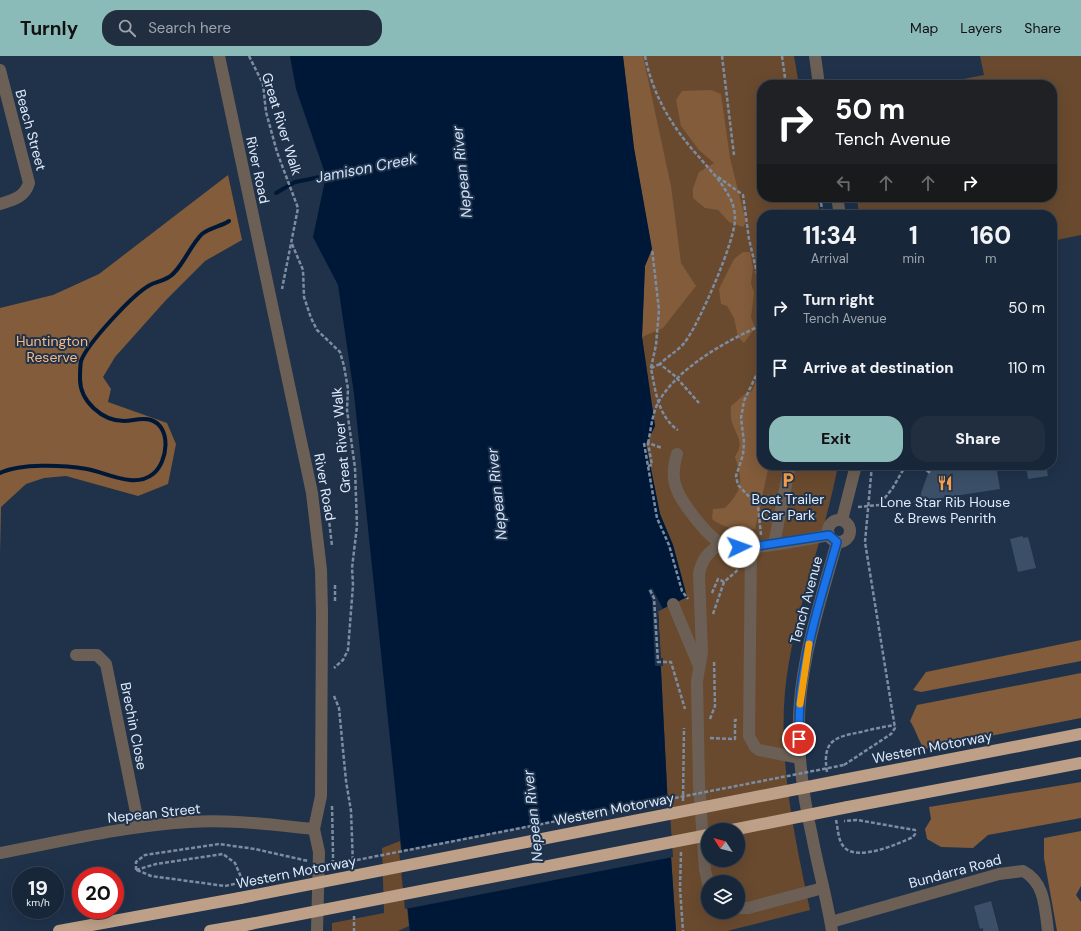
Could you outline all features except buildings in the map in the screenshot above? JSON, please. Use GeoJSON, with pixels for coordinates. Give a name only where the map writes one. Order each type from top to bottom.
{"type":"FeatureCollection","features":[{"type":"Feature","properties":{"kind":"highway","name":"Western Motorway"},"geometry":{"type":"LineString","coordinates":[[59,931],[240,898],[1081,734]]}},
{"type":"Feature","properties":{"kind":"highway"},"geometry":{"type":"LineString","coordinates":[[745,827],[1081,763]]}},
{"type":"Feature","properties":{"kind":"highway"},"geometry":{"type":"LineString","coordinates":[[210,931],[701,836]]}},
{"type":"Feature","properties":{"kind":"street","name":"River Road"},"geometry":{"type":"LineString","coordinates":[[219,56],[302,444],[317,527],[321,570],[322,613],[321,775],[320,802],[314,829],[319,852],[318,931]]}},
{"type":"Feature","properties":{"kind":"street"},"geometry":{"type":"LineString","coordinates":[[815,56],[818,80]]}},
{"type":"Feature","properties":{"kind":"street","name":"Beach Street"},"geometry":{"type":"LineString","coordinates":[[0,70],[29,182],[26,190],[18,198],[0,204]]}},
{"type":"Feature","properties":{"kind":"street"},"geometry":{"type":"LineString","coordinates":[[677,454],[673,468],[674,481],[678,494],[692,514],[721,544],[751,547],[833,538],[847,538],[850,532],[848,525],[842,520],[835,521],[830,525],[833,538]]}},
{"type":"Feature","properties":{"kind":"street"},"geometry":{"type":"LineString","coordinates":[[769,545],[789,470]]}},
{"type":"Feature","properties":{"kind":"street"},"geometry":{"type":"LineString","coordinates":[[842,520],[855,470]]}},
{"type":"Feature","properties":{"kind":"street","name":"Tench Avenue"},"geometry":{"type":"LineString","coordinates":[[831,926],[811,834],[800,758],[799,716],[804,672],[833,538]]}},
{"type":"Feature","properties":{"kind":"street"},"geometry":{"type":"LineString","coordinates":[[706,875],[699,785],[697,681],[702,652],[699,574],[701,563],[706,555],[721,544]]}},
{"type":"Feature","properties":{"kind":"street"},"geometry":{"type":"LineString","coordinates":[[751,547],[749,736],[754,746],[760,750],[800,758]]}},
{"type":"Feature","properties":{"kind":"street"},"geometry":{"type":"LineString","coordinates":[[673,604],[699,666]]}},
{"type":"Feature","properties":{"kind":"street","name":"Brechin Close"},"geometry":{"type":"LineString","coordinates":[[76,655],[97,655],[103,660],[108,670],[139,827]]}},
{"type":"Feature","properties":{"kind":"street","name":"Nepean Street"},"geometry":{"type":"LineString","coordinates":[[0,853],[139,827],[191,822],[244,823],[314,829]]}},
{"type":"Feature","properties":{"kind":"street","name":"Bundarra Road"},"geometry":{"type":"LineString","coordinates":[[831,926],[999,874],[1023,871],[1035,880],[1042,894],[1048,931]]}},
{"type":"Feature","properties":{"kind":"street"},"geometry":{"type":"LineString","coordinates":[[745,908],[823,888]]}},
{"type":"Feature","properties":{"kind":"path","name":"Great River Walk"},"geometry":{"type":"LineString","coordinates":[[249,56],[263,84],[266,112],[277,152],[298,208],[281,293]]}},
{"type":"Feature","properties":{"kind":"path"},"geometry":{"type":"LineString","coordinates":[[646,56],[648,70],[660,103],[666,114],[694,151],[716,176],[731,199],[735,219],[729,246],[710,295],[685,342],[660,364],[651,368]]}},
{"type":"Feature","properties":{"kind":"path"},"geometry":{"type":"LineString","coordinates":[[722,56],[734,155]]}},
{"type":"Feature","properties":{"kind":"path"},"geometry":{"type":"LineString","coordinates":[[782,56],[785,80]]}},
{"type":"Feature","properties":{"kind":"path"},"geometry":{"type":"LineString","coordinates":[[716,176],[743,195],[749,239],[757,273]]}},
{"type":"Feature","properties":{"kind":"path","name":"Great River Walk"},"geometry":{"type":"LineString","coordinates":[[292,244],[303,270],[304,297],[311,318],[317,330],[340,352],[348,389],[348,410],[355,468],[357,526],[352,568],[353,585],[348,650],[343,660],[334,668]]}},
{"type":"Feature","properties":{"kind":"path"},"geometry":{"type":"LineString","coordinates":[[652,249],[659,310],[656,345],[651,368],[659,401],[666,418],[678,430]]}},
{"type":"Feature","properties":{"kind":"path"},"geometry":{"type":"LineString","coordinates":[[682,591],[669,545],[657,518],[648,466],[646,443],[659,401],[677,379],[718,347],[757,328]]}},
{"type":"Feature","properties":{"kind":"path"},"geometry":{"type":"LineString","coordinates":[[660,364],[677,379],[699,403]]}},
{"type":"Feature","properties":{"kind":"path"},"geometry":{"type":"LineString","coordinates":[[757,374],[744,401],[741,418],[744,442],[743,455],[736,476],[738,485],[758,506],[769,545]]}},
{"type":"Feature","properties":{"kind":"path"},"geometry":{"type":"LineString","coordinates":[[646,443],[662,448]]}},
{"type":"Feature","properties":{"kind":"path"},"geometry":{"type":"LineString","coordinates":[[136,870],[151,876],[225,886],[844,766],[891,734],[895,728],[865,542],[871,470]]}},
{"type":"Feature","properties":{"kind":"path"},"geometry":{"type":"LineString","coordinates":[[879,505],[892,489],[903,470]]}},
{"type":"Feature","properties":{"kind":"path"},"geometry":{"type":"LineString","coordinates":[[925,470],[931,473]]}},
{"type":"Feature","properties":{"kind":"path"},"geometry":{"type":"LineString","coordinates":[[857,507],[879,505],[883,507],[921,500]]}},
{"type":"Feature","properties":{"kind":"path"},"geometry":{"type":"LineString","coordinates":[[715,586],[718,579],[724,582],[744,565]]}},
{"type":"Feature","properties":{"kind":"path"},"geometry":{"type":"LineString","coordinates":[[650,590],[654,598],[658,662],[671,662],[685,710]]}},
{"type":"Feature","properties":{"kind":"path"},"geometry":{"type":"LineString","coordinates":[[334,695],[339,708],[346,781],[351,812]]}},
{"type":"Feature","properties":{"kind":"path"},"geometry":{"type":"LineString","coordinates":[[682,806],[685,725]]}},
{"type":"Feature","properties":{"kind":"path"},"geometry":{"type":"LineString","coordinates":[[714,739],[734,739],[734,729]]}},
{"type":"Feature","properties":{"kind":"path"},"geometry":{"type":"LineString","coordinates":[[838,822],[857,820],[915,830],[915,834]]}},
{"type":"Feature","properties":{"kind":"path"},"geometry":{"type":"LineString","coordinates":[[136,870],[136,862],[145,855],[213,844],[255,849],[309,862]]}},
{"type":"Feature","properties":{"kind":"path"},"geometry":{"type":"LineString","coordinates":[[682,844],[680,888],[683,931]]}},
{"type":"Feature","properties":{"kind":"path"},"geometry":{"type":"LineString","coordinates":[[136,870],[156,864],[223,854],[235,863],[244,884]]}},
{"type":"Feature","properties":{"kind":"shaded area"},"geometry":{"type":"Polygon","coordinates":[[[623,56],[794,56],[798,80],[757,80],[757,202],[818,202],[819,210],[757,210],[757,470],[837,470],[827,514],[794,637],[785,693],[785,755],[788,786],[797,849],[810,910],[727,931],[676,931],[658,611],[687,597],[673,545],[660,514],[646,444],[655,426],[642,337],[645,266],[652,249],[634,148],[623,56]]]}},
{"type":"Feature","properties":{"kind":"shaded area"},"geometry":{"type":"Polygon","coordinates":[[[980,56],[1081,56],[1081,235],[1057,240],[1057,210],[858,210],[858,202],[1057,202],[1057,80],[958,80],[984,75],[980,56]]]}},
{"type":"Feature","properties":{"kind":"shaded area"},"geometry":{"type":"Polygon","coordinates":[[[400,841],[409,926],[398,931],[332,931],[332,923],[384,913],[382,848],[400,841]]]}},
{"type":"Feature","properties":{"kind":"green space"},"geometry":{"type":"Polygon","coordinates":[[[623,56],[643,56],[671,186],[681,263],[696,286],[663,328],[642,337],[645,266],[652,249],[634,148],[623,56]]]}},
{"type":"Feature","properties":{"kind":"green space"},"geometry":{"type":"Polygon","coordinates":[[[711,90],[721,94],[730,158],[746,222],[743,227],[729,222],[718,210],[705,208],[693,198],[693,188],[699,172],[714,163],[699,150],[681,126],[676,100],[682,91],[711,90]]]}},
{"type":"Feature","properties":{"kind":"green space","name":"Huntington Reserve"},"geometry":{"type":"Polygon","coordinates":[[[228,175],[242,240],[205,261],[166,300],[115,357],[103,377],[111,389],[108,402],[167,423],[176,444],[168,484],[138,496],[66,476],[44,478],[26,484],[1,507],[0,555],[0,308],[53,295],[99,274],[228,175]]]}},
{"type":"Feature","properties":{"kind":"green space"},"geometry":{"type":"Polygon","coordinates":[[[743,252],[750,252],[753,268],[751,283],[754,293],[751,317],[755,328],[744,343],[738,337],[734,318],[727,306],[721,304],[719,289],[734,259],[743,252]]]}},
{"type":"Feature","properties":{"kind":"green space"},"geometry":{"type":"Polygon","coordinates":[[[757,379],[757,470],[768,470],[755,529],[743,530],[727,527],[712,519],[713,509],[725,508],[735,496],[740,485],[735,457],[740,444],[731,421],[731,406],[745,394],[752,391],[757,379]]]}},
{"type":"Feature","properties":{"kind":"green space"},"geometry":{"type":"Polygon","coordinates":[[[1081,640],[1081,661],[921,692],[913,690],[926,672],[1081,640]]]}},
{"type":"Feature","properties":{"kind":"green space"},"geometry":{"type":"Polygon","coordinates":[[[1081,673],[1081,718],[924,749],[910,721],[917,705],[1081,673]]]}},
{"type":"Feature","properties":{"kind":"green space"},"geometry":{"type":"Polygon","coordinates":[[[1081,782],[1081,818],[988,835],[973,848],[941,847],[927,839],[925,829],[931,819],[929,807],[1081,782]]]}},
{"type":"Feature","properties":{"kind":"green space"},"geometry":{"type":"Polygon","coordinates":[[[1081,831],[1081,886],[1076,895],[1081,902],[1081,931],[1057,931],[1044,858],[1044,838],[1081,831]]]}},
{"type":"Feature","properties":{"kind":"water","name":"Nepean River"},"geometry":{"type":"Polygon","coordinates":[[[290,56],[623,56],[634,148],[652,249],[645,266],[642,337],[655,426],[646,444],[660,514],[673,545],[687,597],[658,611],[676,931],[410,931],[354,394],[338,285],[313,237],[326,176],[296,89],[290,56]]]}},
{"type":"Feature","properties":{"kind":"pier"},"geometry":{"type":"Polygon","coordinates":[[[652,588],[663,609],[658,611],[661,658],[663,658],[663,666],[655,666],[652,600],[648,590],[652,588]]]}},
{"type":"Feature","properties":{"kind":"pier"},"geometry":{"type":"Polygon","coordinates":[[[669,798],[673,857],[405,909],[399,851],[669,798]]]}},
{"type":"Feature","properties":{"kind":"waterway","name":"Jamison Creek"},"geometry":{"type":"LineString","coordinates":[[276,193],[295,182],[330,175]]}},
{"type":"Feature","properties":{"kind":"waterway","name":"Jamison Creek"},"geometry":{"type":"LineString","coordinates":[[0,473],[30,466],[54,466],[87,469],[121,479],[138,480],[146,478],[158,469],[162,461],[166,445],[165,437],[158,424],[151,420],[144,419],[124,421],[116,420],[100,414],[88,402],[81,387],[81,361],[85,353],[101,332],[133,298],[150,285],[173,274],[202,234],[229,221]]}},
{"type":"Feature","properties":{"kind":"slow traffic"},"geometry":{"type":"LineString","coordinates":[[800,704],[809,644]]}},
{"type":"Feature","properties":{"kind":"place","name":"Boat Trailer Car Park"},"geometry":{"type":"Point","coordinates":[788,480]}},
{"type":"Feature","properties":{"kind":"place","name":"Lone Star Rib House & Brews Penrith"},"geometry":{"type":"Point","coordinates":[945,483]}},
{"type":"Feature","properties":{"kind":"route"},"geometry":{"type":"LineString","coordinates":[[739,547],[751,547],[829,535],[837,542],[811,637],[804,672],[799,716],[799,739]]}}]}
